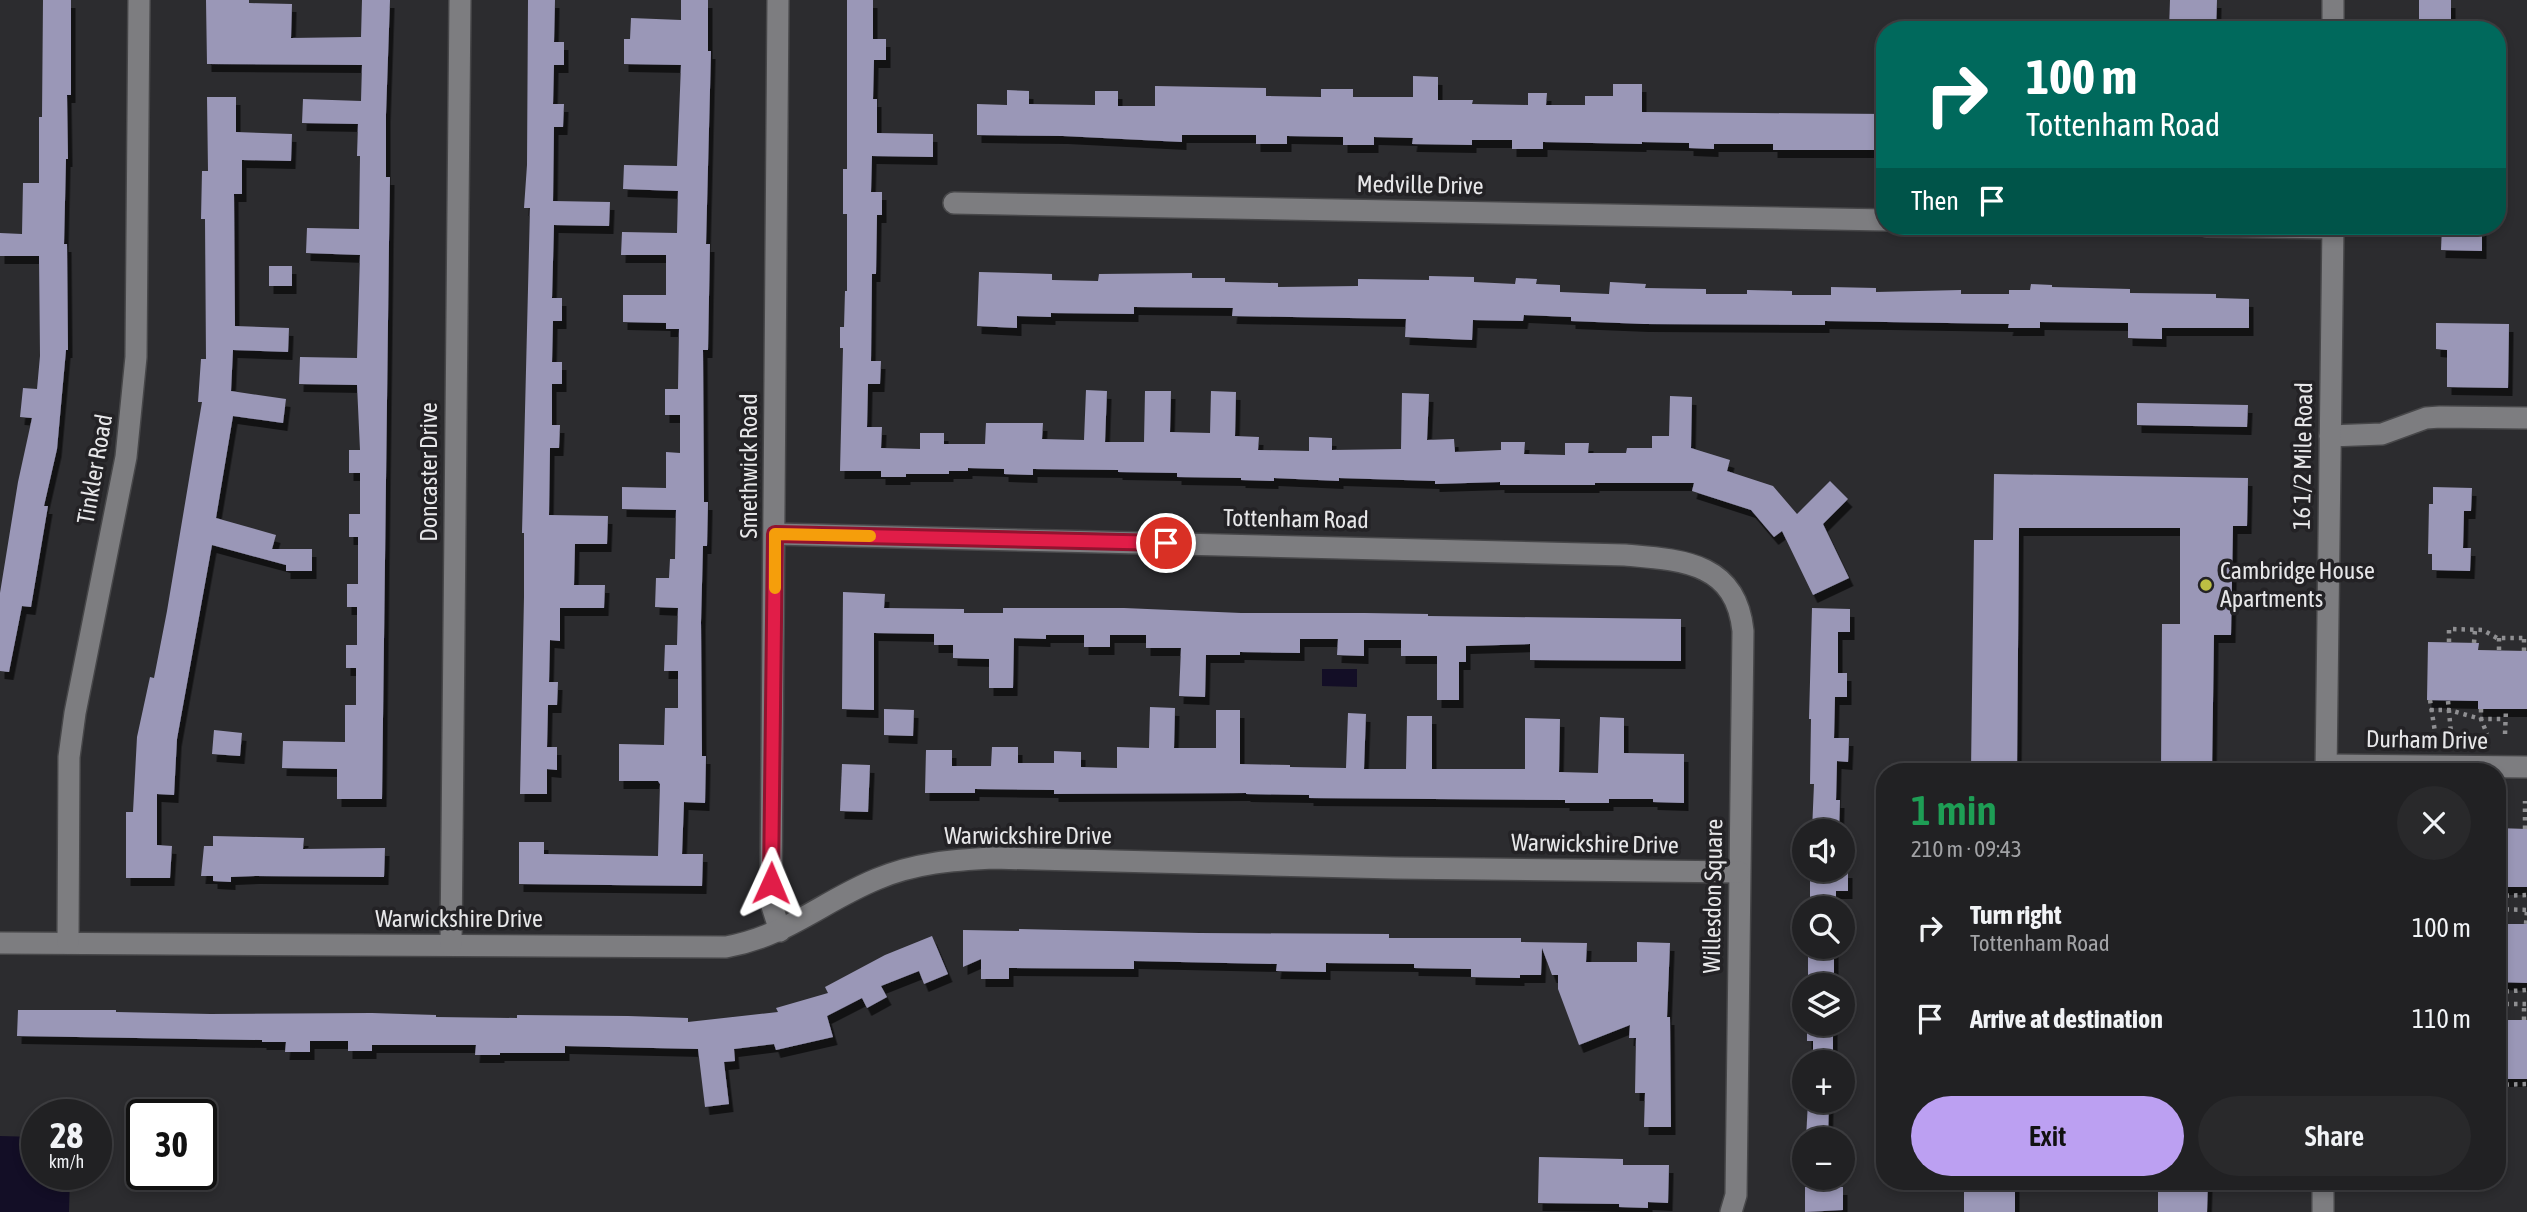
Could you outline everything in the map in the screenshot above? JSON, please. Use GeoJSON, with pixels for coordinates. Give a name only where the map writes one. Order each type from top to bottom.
{"type":"FeatureCollection","features":[{"type":"Feature","properties":{"kind":"street","name":"Tinkler Road"},"geometry":{"type":"LineString","coordinates":[[68,943],[71,746],[77,700],[127,457],[132,418],[136,357],[139,0]]}},
{"type":"Feature","properties":{"kind":"street","name":"Doncaster Drive"},"geometry":{"type":"LineString","coordinates":[[451,945],[460,0]]}},
{"type":"Feature","properties":{"kind":"street","name":"Smethwick Road"},"geometry":{"type":"LineString","coordinates":[[778,0],[771,883],[772,906],[780,931]]}},
{"type":"Feature","properties":{"kind":"street"},"geometry":{"type":"LineString","coordinates":[[2333,0],[2333,21]]}},
{"type":"Feature","properties":{"kind":"street","name":"Medville Drive"},"geometry":{"type":"LineString","coordinates":[[954,202],[1876,220]]}},
{"type":"Feature","properties":{"kind":"street","name":"16 1/2 Mile Road"},"geometry":{"type":"LineString","coordinates":[[2326,763],[2333,235]]}},
{"type":"Feature","properties":{"kind":"street"},"geometry":{"type":"LineString","coordinates":[[2330,436],[2382,434],[2426,418],[2527,418]]}},
{"type":"Feature","properties":{"kind":"street","name":"Tottenham Road"},"geometry":{"type":"LineString","coordinates":[[775,534],[1625,555],[1691,563],[1726,584]]}},
{"type":"Feature","properties":{"kind":"street","name":"Willesdon Square"},"geometry":{"type":"LineString","coordinates":[[1726,584],[1737,601],[1743,631],[1736,1195],[1731,1212]]}},
{"type":"Feature","properties":{"kind":"street","name":"Durham Drive"},"geometry":{"type":"LineString","coordinates":[[2506,767],[2527,767]]}},
{"type":"Feature","properties":{"kind":"street","name":"Warwickshire Drive"},"geometry":{"type":"LineString","coordinates":[[0,943],[726,947],[751,943],[780,931],[876,879],[916,865],[993,858],[1395,868],[1739,872]]}},
{"type":"Feature","properties":{"kind":"street"},"geometry":{"type":"LineString","coordinates":[[2323,1190],[2323,1212]]}},
{"type":"Feature","properties":{"kind":"path"},"geometry":{"type":"LineString","coordinates":[[2449,642],[2449,629],[2483,630],[2499,638],[2526,638],[2524,651]]}},
{"type":"Feature","properties":{"kind":"path"},"geometry":{"type":"LineString","coordinates":[[2474,643],[2475,630]]}},
{"type":"Feature","properties":{"kind":"path"},"geometry":{"type":"LineString","coordinates":[[2499,638],[2499,650]]}},
{"type":"Feature","properties":{"kind":"path"},"geometry":{"type":"LineString","coordinates":[[2430,700],[2435,732]]}},
{"type":"Feature","properties":{"kind":"path"},"geometry":{"type":"LineString","coordinates":[[2448,701],[2451,733]]}},
{"type":"Feature","properties":{"kind":"path"},"geometry":{"type":"LineString","coordinates":[[2481,709],[2481,719],[2487,734]]}},
{"type":"Feature","properties":{"kind":"path"},"geometry":{"type":"LineString","coordinates":[[2505,734],[2506,709]]}},
{"type":"Feature","properties":{"kind":"path"},"geometry":{"type":"LineString","coordinates":[[2430,710],[2449,710],[2481,719],[2505,719]]}},
{"type":"Feature","properties":{"kind":"path"},"geometry":{"type":"LineString","coordinates":[[2525,801],[2526,827]]}},
{"type":"Feature","properties":{"kind":"path"},"geometry":{"type":"LineString","coordinates":[[2506,887],[2506,895],[2527,895]]}},
{"type":"Feature","properties":{"kind":"path"},"geometry":{"type":"LineString","coordinates":[[2506,909],[2527,910],[2526,924]]}},
{"type":"Feature","properties":{"kind":"path"},"geometry":{"type":"LineString","coordinates":[[2506,990],[2527,990]]}},
{"type":"Feature","properties":{"kind":"path"},"geometry":{"type":"LineString","coordinates":[[2506,1004],[2526,1004],[2524,1020]]}},
{"type":"Feature","properties":{"kind":"path"},"geometry":{"type":"LineString","coordinates":[[2506,1085],[2527,1084]]}},
{"type":"Feature","properties":{"kind":"shaded area"},"geometry":{"type":"Polygon","coordinates":[[[1322,669],[1357,669],[1357,687],[1322,686],[1322,669]]]}},
{"type":"Feature","properties":{"kind":"shaded area"},"geometry":{"type":"Polygon","coordinates":[[[0,1136],[21,1137],[21,1190],[70,1190],[69,1212],[0,1212],[0,1136]]]}},
{"type":"Feature","properties":{"kind":"building"},"geometry":{"type":"Polygon","coordinates":[[[43,0],[71,0],[71,95],[67,95],[68,159],[64,244],[67,244],[68,350],[57,449],[44,506],[48,506],[31,607],[22,606],[9,672],[0,671],[0,593],[18,482],[32,418],[20,417],[23,388],[37,389],[40,356],[39,256],[0,256],[0,233],[22,234],[23,183],[39,183],[43,0]]]}},
{"type":"Feature","properties":{"kind":"building"},"geometry":{"type":"Polygon","coordinates":[[[206,0],[292,4],[291,38],[361,37],[362,0],[390,0],[386,114],[386,177],[390,177],[382,799],[337,799],[337,769],[282,768],[283,741],[345,742],[345,705],[356,705],[356,668],[346,668],[346,645],[357,645],[357,607],[347,607],[347,584],[358,584],[358,537],[349,537],[349,514],[360,514],[360,473],[349,473],[349,450],[360,450],[357,385],[299,384],[300,357],[357,358],[360,255],[306,253],[307,228],[359,229],[358,124],[302,123],[303,99],[361,101],[362,65],[207,64],[206,0]]]}},
{"type":"Feature","properties":{"kind":"building"},"geometry":{"type":"Polygon","coordinates":[[[528,0],[555,0],[554,42],[564,42],[564,65],[554,65],[553,104],[564,104],[563,127],[554,127],[553,201],[610,202],[609,226],[554,225],[552,298],[562,298],[562,321],[553,321],[552,362],[562,362],[562,384],[552,384],[552,425],[560,425],[559,448],[550,448],[549,515],[608,516],[607,544],[575,544],[574,585],[605,585],[604,608],[560,608],[560,641],[550,640],[549,682],[558,682],[557,705],[548,705],[547,747],[557,747],[557,770],[547,769],[547,794],[520,794],[524,597],[522,533],[530,208],[524,208],[527,165],[528,0]]]}},
{"type":"Feature","properties":{"kind":"building"},"geometry":{"type":"Polygon","coordinates":[[[681,0],[708,0],[708,51],[711,51],[706,244],[710,244],[708,350],[703,350],[704,502],[708,502],[707,546],[703,546],[701,622],[705,803],[684,802],[682,854],[703,854],[702,886],[519,884],[519,842],[544,842],[544,854],[658,856],[660,784],[658,781],[619,781],[619,744],[664,745],[665,708],[678,708],[678,671],[664,671],[665,645],[677,645],[678,608],[655,607],[656,578],[669,578],[670,559],[675,559],[676,510],[622,509],[622,487],[666,488],[666,452],[680,453],[680,415],[665,415],[665,389],[678,389],[679,329],[666,329],[666,323],[623,322],[623,295],[666,295],[666,255],[621,255],[622,232],[677,233],[678,191],[623,189],[624,165],[677,166],[681,65],[624,64],[624,39],[630,39],[631,18],[681,20],[681,0]]]}},
{"type":"Feature","properties":{"kind":"building"},"geometry":{"type":"Polygon","coordinates":[[[847,0],[873,0],[873,39],[886,39],[886,60],[874,60],[873,99],[877,99],[877,133],[933,134],[933,157],[872,156],[871,192],[882,192],[882,215],[877,215],[876,274],[872,274],[871,361],[881,361],[880,384],[868,384],[867,427],[882,427],[881,448],[920,449],[920,433],[944,433],[944,444],[985,444],[986,423],[1043,423],[1042,439],[1084,440],[1086,390],[1107,391],[1105,442],[1144,442],[1145,391],[1171,391],[1170,432],[1210,433],[1211,391],[1236,392],[1235,436],[1259,437],[1258,450],[1309,451],[1309,437],[1332,438],[1332,450],[1401,449],[1402,393],[1429,394],[1427,440],[1454,439],[1455,452],[1501,450],[1501,442],[1525,442],[1524,454],[1565,455],[1565,443],[1589,443],[1588,453],[1626,453],[1627,448],[1652,448],[1652,436],[1669,436],[1670,396],[1692,397],[1691,448],[1730,460],[1727,471],[1773,486],[1797,514],[1830,481],[1848,499],[1823,524],[1849,578],[1813,595],[1782,531],[1774,537],[1751,510],[1692,491],[1694,483],[1500,485],[1500,482],[1435,484],[1435,481],[1339,478],[1339,481],[1274,478],[1274,481],[1177,477],[1177,473],[1118,470],[1033,469],[1033,475],[1004,474],[1004,469],[968,468],[968,471],[949,471],[949,474],[881,477],[881,471],[840,471],[843,348],[840,348],[840,327],[844,327],[847,291],[847,214],[843,214],[843,169],[847,169],[847,0]]]}},
{"type":"Feature","properties":{"kind":"building"},"geometry":{"type":"Polygon","coordinates":[[[2170,0],[2217,0],[2216,21],[2169,21],[2170,0]]]}},
{"type":"Feature","properties":{"kind":"building"},"geometry":{"type":"Polygon","coordinates":[[[2419,0],[2451,0],[2451,21],[2419,21],[2419,0]]]}},
{"type":"Feature","properties":{"kind":"building"},"geometry":{"type":"Polygon","coordinates":[[[1413,76],[1438,77],[1438,100],[1473,100],[1472,104],[1528,105],[1528,93],[1547,93],[1546,105],[1585,105],[1585,96],[1613,96],[1613,84],[1642,84],[1642,112],[1876,114],[1876,150],[1773,150],[1773,144],[1714,144],[1714,149],[1689,148],[1689,143],[1642,142],[1543,142],[1543,149],[1512,149],[1512,140],[1472,140],[1472,145],[1412,144],[1413,138],[1374,137],[1374,145],[1343,145],[1343,137],[1287,136],[1287,144],[1256,144],[1256,135],[1182,135],[1182,142],[977,135],[977,104],[1007,105],[1007,90],[1029,91],[1029,104],[1095,105],[1095,91],[1118,91],[1118,106],[1155,106],[1155,86],[1266,88],[1266,96],[1321,97],[1321,89],[1353,89],[1353,97],[1413,97],[1413,76]]]}},
{"type":"Feature","properties":{"kind":"building"},"geometry":{"type":"Polygon","coordinates":[[[207,97],[236,97],[236,132],[292,134],[291,161],[242,160],[242,194],[234,194],[235,326],[289,328],[288,352],[233,350],[231,391],[286,399],[283,423],[233,416],[216,518],[276,535],[272,549],[312,549],[312,571],[286,571],[286,565],[212,545],[177,739],[174,795],[157,794],[157,845],[172,846],[170,878],[126,878],[126,812],[133,812],[137,737],[150,677],[154,678],[167,611],[202,402],[198,402],[201,359],[206,359],[205,219],[201,219],[202,171],[208,171],[207,97]]]}},
{"type":"Feature","properties":{"kind":"building"},"geometry":{"type":"Polygon","coordinates":[[[2442,235],[2482,235],[2482,251],[2441,250],[2442,235]]]}},
{"type":"Feature","properties":{"kind":"building"},"geometry":{"type":"Polygon","coordinates":[[[269,266],[292,266],[292,286],[269,286],[269,266]]]}},
{"type":"Feature","properties":{"kind":"building"},"geometry":{"type":"Polygon","coordinates":[[[979,272],[1052,274],[1052,280],[1098,281],[1099,274],[1192,273],[1192,278],[1278,283],[1278,287],[1358,286],[1358,279],[1429,280],[1429,276],[1474,277],[1474,282],[1515,284],[1516,278],[1537,279],[1536,284],[1560,285],[1560,292],[1609,294],[1610,282],[1646,284],[1645,288],[1706,289],[1706,294],[1747,294],[1747,290],[1792,291],[1792,295],[1831,295],[1831,287],[1876,288],[1876,292],[1961,290],[1961,294],[2009,294],[2009,290],[2030,290],[2031,284],[2130,289],[2130,293],[2216,294],[2216,298],[2249,299],[2249,328],[2162,328],[2162,339],[2128,338],[2128,323],[2040,322],[2040,328],[2008,328],[2009,324],[1825,321],[1825,325],[1644,324],[1571,321],[1571,317],[1524,315],[1523,321],[1473,320],[1472,340],[1405,337],[1406,319],[1232,316],[1233,308],[1134,307],[1134,314],[1051,313],[1051,317],[1017,316],[1017,328],[977,326],[979,272]]]}},
{"type":"Feature","properties":{"kind":"building"},"geometry":{"type":"Polygon","coordinates":[[[2436,323],[2509,324],[2508,388],[2447,387],[2447,350],[2436,349],[2436,323]]]}},
{"type":"Feature","properties":{"kind":"building"},"geometry":{"type":"Polygon","coordinates":[[[2137,403],[2248,405],[2247,427],[2137,425],[2137,403]]]}},
{"type":"Feature","properties":{"kind":"building","name":"Cambridge House Apartments"},"geometry":{"type":"Polygon","coordinates":[[[1994,474],[2248,478],[2247,526],[2233,526],[2231,635],[2214,635],[2212,763],[2161,763],[2162,624],[2180,624],[2180,528],[2019,528],[2017,763],[1971,763],[1974,540],[1993,540],[1994,474]]]}},
{"type":"Feature","properties":{"kind":"building"},"geometry":{"type":"Polygon","coordinates":[[[2433,487],[2472,488],[2471,511],[2464,511],[2463,548],[2471,548],[2470,571],[2432,570],[2432,554],[2428,554],[2429,504],[2433,504],[2433,487]]]}},
{"type":"Feature","properties":{"kind":"building"},"geometry":{"type":"Polygon","coordinates":[[[843,592],[885,594],[884,608],[964,609],[964,613],[1003,613],[1003,608],[1124,608],[1241,613],[1681,619],[1681,661],[1530,660],[1530,644],[1466,646],[1466,662],[1459,662],[1459,700],[1437,700],[1437,656],[1401,656],[1401,640],[1364,640],[1364,656],[1337,655],[1338,639],[1300,639],[1300,653],[1240,652],[1240,655],[1206,655],[1205,697],[1179,696],[1181,648],[1146,648],[1146,635],[1110,635],[1110,647],[1084,647],[1084,635],[1046,635],[1046,639],[1014,638],[1013,688],[989,688],[989,659],[953,658],[953,645],[934,645],[934,634],[874,633],[874,710],[842,709],[843,592]]]}},
{"type":"Feature","properties":{"kind":"building"},"geometry":{"type":"Polygon","coordinates":[[[1812,608],[1850,609],[1850,632],[1838,632],[1838,673],[1847,673],[1847,697],[1835,697],[1834,738],[1849,738],[1848,762],[1837,761],[1836,800],[1840,800],[1839,819],[1813,819],[1814,784],[1810,784],[1812,608]]]}},
{"type":"Feature","properties":{"kind":"building"},"geometry":{"type":"Polygon","coordinates":[[[2428,642],[2479,643],[2478,650],[2527,651],[2527,709],[2478,709],[2478,701],[2427,700],[2428,642]]]}},
{"type":"Feature","properties":{"kind":"building"},"geometry":{"type":"Polygon","coordinates":[[[1150,707],[1175,708],[1174,748],[1216,748],[1216,710],[1240,710],[1240,764],[1290,767],[1346,768],[1348,713],[1366,714],[1364,769],[1406,769],[1407,716],[1432,716],[1432,769],[1525,769],[1525,718],[1560,719],[1559,772],[1598,773],[1600,717],[1624,718],[1624,753],[1684,754],[1684,803],[1653,802],[1653,799],[1565,803],[1565,800],[1309,798],[1309,795],[1246,793],[1054,794],[1054,790],[975,789],[975,793],[925,793],[926,750],[952,750],[952,766],[991,766],[992,747],[1018,747],[1018,763],[1054,763],[1054,751],[1081,752],[1081,767],[1117,768],[1117,747],[1149,748],[1150,707]]]}},
{"type":"Feature","properties":{"kind":"building"},"geometry":{"type":"Polygon","coordinates":[[[884,709],[914,710],[913,736],[884,735],[884,709]]]}},
{"type":"Feature","properties":{"kind":"building"},"geometry":{"type":"Polygon","coordinates":[[[214,730],[242,733],[240,756],[212,754],[214,730]]]}},
{"type":"Feature","properties":{"kind":"building"},"geometry":{"type":"Polygon","coordinates":[[[842,764],[870,765],[868,812],[840,811],[842,764]]]}},
{"type":"Feature","properties":{"kind":"building"},"geometry":{"type":"Polygon","coordinates":[[[2506,828],[2527,829],[2527,887],[2506,887],[2506,828]]]}},
{"type":"Feature","properties":{"kind":"building"},"geometry":{"type":"Polygon","coordinates":[[[213,836],[304,838],[303,849],[385,848],[384,877],[255,876],[231,877],[231,882],[213,881],[213,876],[201,876],[204,846],[213,846],[213,836]]]}},
{"type":"Feature","properties":{"kind":"building"},"geometry":{"type":"Polygon","coordinates":[[[1810,882],[1848,882],[1848,891],[1836,891],[1836,896],[1810,896],[1810,882]]]}},
{"type":"Feature","properties":{"kind":"building"},"geometry":{"type":"Polygon","coordinates":[[[2506,924],[2527,924],[2527,983],[2506,982],[2506,924]]]}},
{"type":"Feature","properties":{"kind":"building"},"geometry":{"type":"Polygon","coordinates":[[[963,930],[1389,934],[1389,938],[1521,938],[1521,942],[1587,943],[1586,962],[1637,962],[1637,942],[1670,943],[1667,1017],[1670,1017],[1671,1127],[1644,1127],[1645,1093],[1635,1093],[1636,1038],[1629,1038],[1630,1025],[1579,1045],[1558,989],[1558,975],[1552,975],[1542,948],[1541,975],[1520,975],[1520,978],[1471,977],[1471,969],[1414,968],[1414,964],[1326,963],[1326,972],[1276,971],[1277,964],[1134,961],[1134,969],[1009,968],[1009,979],[981,979],[981,959],[963,967],[963,930]]]}},
{"type":"Feature","properties":{"kind":"building"},"geometry":{"type":"Polygon","coordinates":[[[932,936],[948,974],[924,984],[919,971],[881,986],[887,997],[867,1008],[862,998],[827,1016],[833,1037],[776,1050],[774,1044],[734,1049],[735,1061],[724,1062],[729,1104],[705,1107],[698,1049],[565,1046],[565,1053],[475,1055],[476,1045],[372,1045],[372,1051],[348,1051],[348,1041],[310,1041],[310,1052],[285,1052],[286,1042],[262,1040],[17,1036],[18,1010],[210,1014],[372,1013],[517,1018],[517,1015],[628,1016],[688,1018],[688,1022],[778,1012],[776,1008],[828,993],[825,987],[885,955],[932,936]]]}},
{"type":"Feature","properties":{"kind":"building"},"geometry":{"type":"Polygon","coordinates":[[[1808,959],[1834,959],[1834,973],[1808,973],[1808,959]]]}},
{"type":"Feature","properties":{"kind":"building"},"geometry":{"type":"Polygon","coordinates":[[[2506,1020],[2527,1020],[2527,1079],[2506,1079],[2506,1020]]]}},
{"type":"Feature","properties":{"kind":"building"},"geometry":{"type":"Polygon","coordinates":[[[1807,1036],[1833,1036],[1833,1050],[1813,1050],[1813,1041],[1807,1041],[1807,1036]]]}},
{"type":"Feature","properties":{"kind":"building"},"geometry":{"type":"Polygon","coordinates":[[[1807,1113],[1829,1113],[1828,1127],[1807,1127],[1807,1113]]]}},
{"type":"Feature","properties":{"kind":"building"},"geometry":{"type":"Polygon","coordinates":[[[1539,1157],[1623,1159],[1623,1165],[1669,1165],[1668,1203],[1648,1202],[1648,1208],[1619,1207],[1619,1204],[1538,1203],[1539,1157]]]}},
{"type":"Feature","properties":{"kind":"building"},"geometry":{"type":"Polygon","coordinates":[[[1805,1190],[1843,1190],[1843,1210],[1805,1212],[1805,1190]]]}},
{"type":"Feature","properties":{"kind":"building"},"geometry":{"type":"Polygon","coordinates":[[[1964,1190],[2015,1190],[2015,1212],[1964,1212],[1964,1190]]]}},
{"type":"Feature","properties":{"kind":"building"},"geometry":{"type":"Polygon","coordinates":[[[2158,1190],[2208,1190],[2207,1212],[2158,1212],[2158,1190]]]}},
{"type":"Feature","properties":{"kind":"slow traffic"},"geometry":{"type":"LineString","coordinates":[[775,588],[775,534],[870,536]]}},
{"type":"Feature","properties":{"kind":"place","name":"Cambridge House Apartments"},"geometry":{"type":"Point","coordinates":[2206,585]}},
{"type":"Feature","properties":{"kind":"route"},"geometry":{"type":"LineString","coordinates":[[771,883],[775,534],[1166,543]]}}]}
